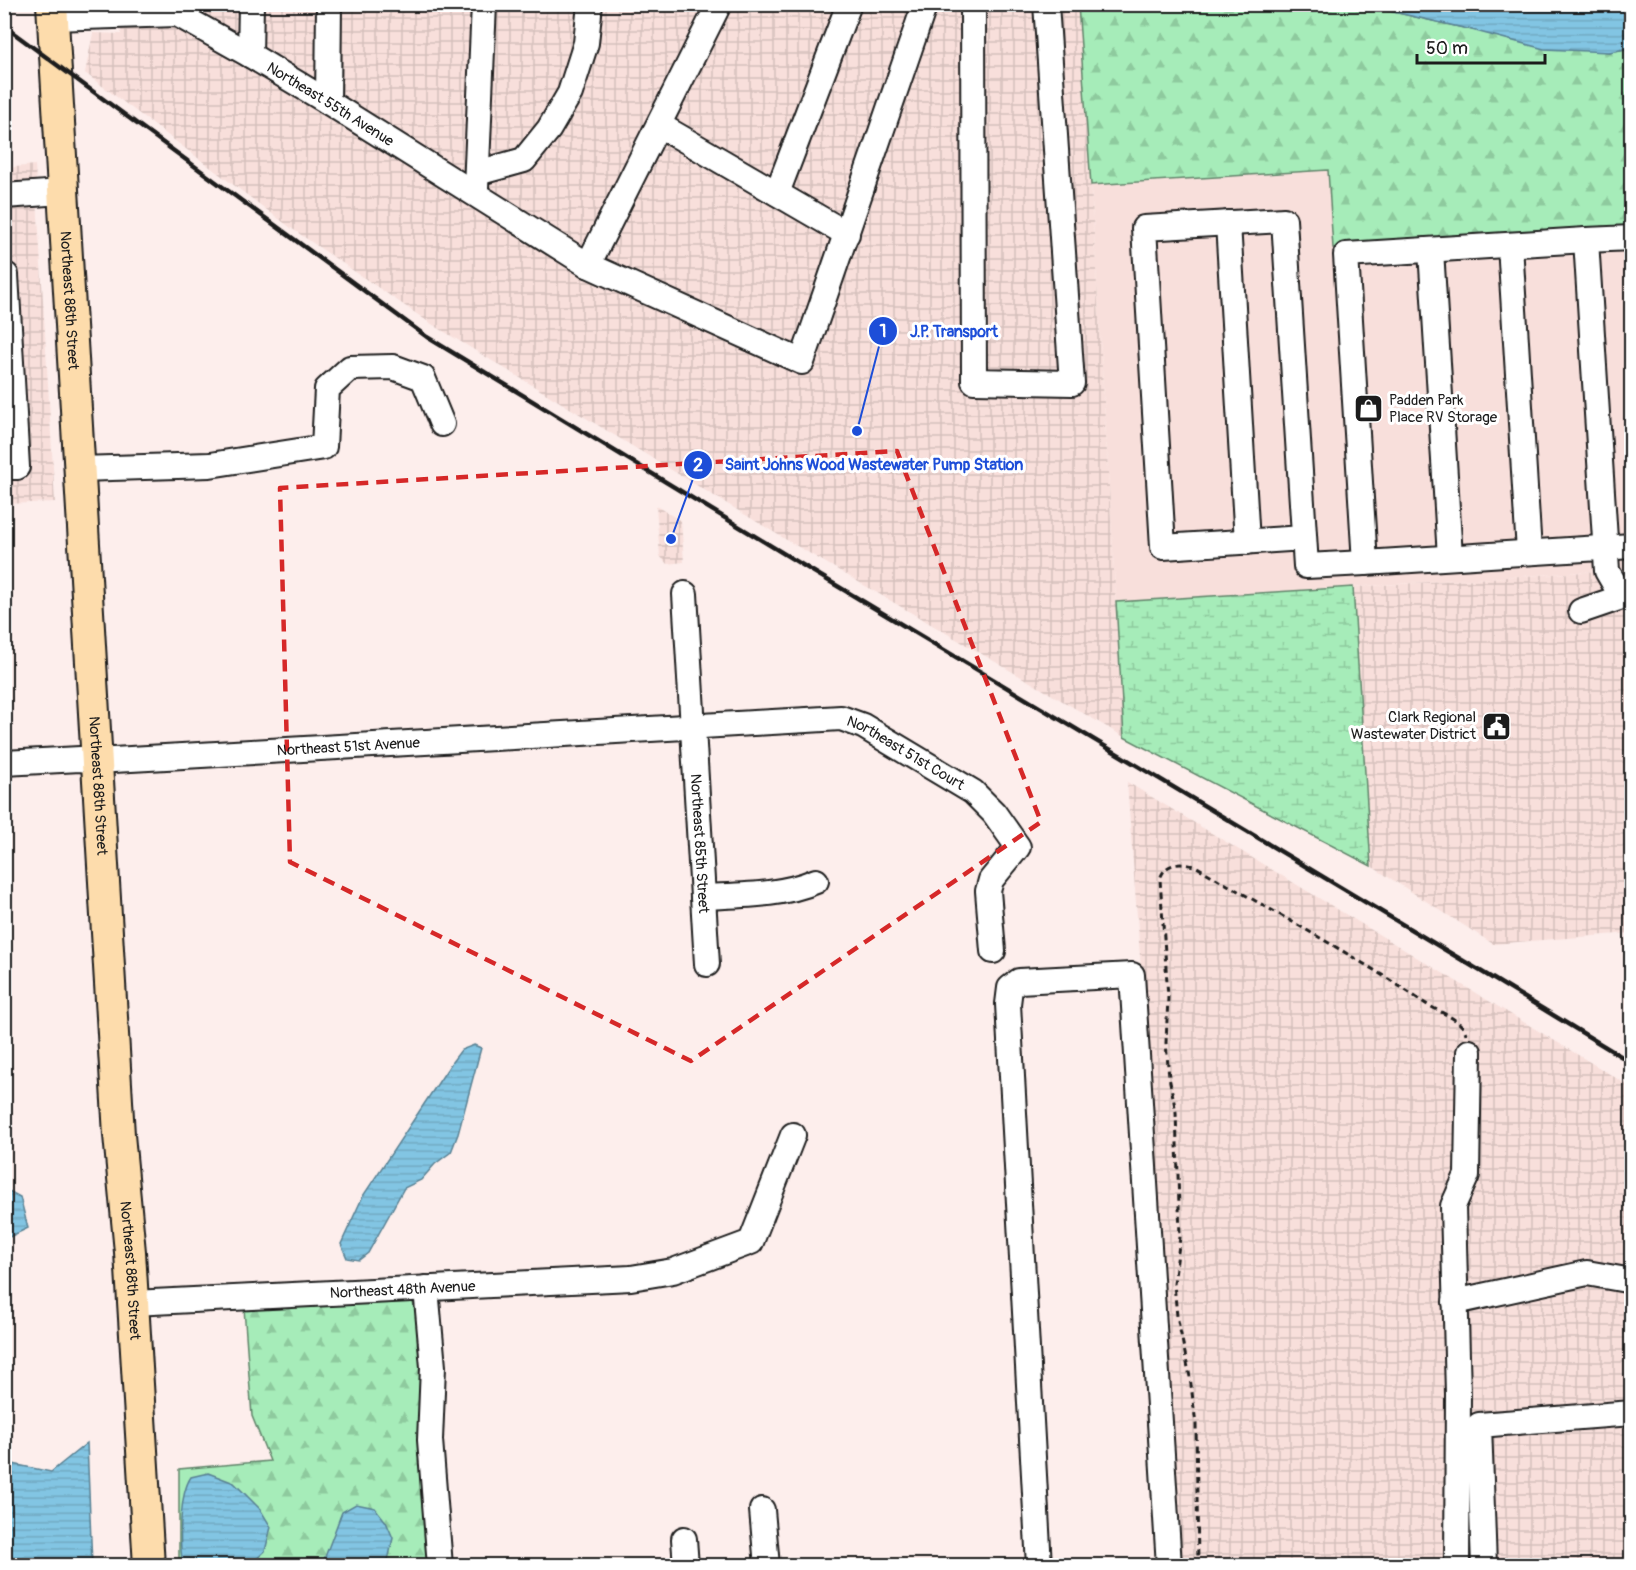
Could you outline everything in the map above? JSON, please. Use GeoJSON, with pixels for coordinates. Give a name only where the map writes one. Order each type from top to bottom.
{"type":"FeatureCollection","features":[{"type":"Feature","properties":{"kind":"main road","name":"Northeast 88th Street"},"geometry":{"type":"LineString","coordinates":[[52,11],[118,1134],[133,1303],[149,1566]]}},
{"type":"Feature","properties":{"kind":"street"},"geometry":{"type":"LineString","coordinates":[[250,55],[251,4]]}},
{"type":"Feature","properties":{"kind":"street"},"geometry":{"type":"LineString","coordinates":[[328,102],[330,4]]}},
{"type":"Feature","properties":{"kind":"street"},"geometry":{"type":"LineString","coordinates":[[484,4],[476,184],[524,160],[549,129],[570,93],[586,43],[590,4]]}},
{"type":"Feature","properties":{"kind":"street"},"geometry":{"type":"LineString","coordinates":[[588,265],[719,4]]}},
{"type":"Feature","properties":{"kind":"street"},"geometry":{"type":"LineString","coordinates":[[777,194],[849,4]]}},
{"type":"Feature","properties":{"kind":"street"},"geometry":{"type":"LineString","coordinates":[[659,125],[847,234],[926,4]]}},
{"type":"Feature","properties":{"kind":"street"},"geometry":{"type":"LineString","coordinates":[[973,4],[974,381],[1072,383],[1046,4]]}},
{"type":"Feature","properties":{"kind":"street","name":"Northeast 55th Avenue"},"geometry":{"type":"LineString","coordinates":[[52,11],[177,14],[328,102],[476,184],[588,265],[802,362],[847,234]]}},
{"type":"Feature","properties":{"kind":"street"},"geometry":{"type":"LineString","coordinates":[[4,196],[62,192]]}},
{"type":"Feature","properties":{"kind":"street"},"geometry":{"type":"LineString","coordinates":[[1304,538],[1163,547],[1144,228],[1284,220],[1306,566],[1632,546]]}},
{"type":"Feature","properties":{"kind":"street"},"geometry":{"type":"LineString","coordinates":[[1228,223],[1247,542]]}},
{"type":"Feature","properties":{"kind":"street"},"geometry":{"type":"LineString","coordinates":[[1365,563],[1346,255],[1632,238]]}},
{"type":"Feature","properties":{"kind":"street"},"geometry":{"type":"LineString","coordinates":[[1581,611],[1627,597],[1607,571],[1586,240]]}},
{"type":"Feature","properties":{"kind":"street"},"geometry":{"type":"LineString","coordinates":[[1510,245],[1529,552]]}},
{"type":"Feature","properties":{"kind":"street"},"geometry":{"type":"LineString","coordinates":[[1431,250],[1450,557]]}},
{"type":"Feature","properties":{"kind":"street"},"geometry":{"type":"LineString","coordinates":[[4,275],[6,275],[18,466],[4,467]]}},
{"type":"Feature","properties":{"kind":"street"},"geometry":{"type":"LineString","coordinates":[[79,470],[210,465],[324,447],[327,389],[350,368],[393,367],[423,378],[442,424]]}},
{"type":"Feature","properties":{"kind":"street","name":"Northeast 85th Street"},"geometry":{"type":"LineString","coordinates":[[685,594],[707,964]]}},
{"type":"Feature","properties":{"kind":"street","name":"Northeast 51st Court"},"geometry":{"type":"LineString","coordinates":[[693,725],[832,718],[853,721],[973,792],[994,813],[1017,847],[992,880],[988,891],[993,951]]}},
{"type":"Feature","properties":{"kind":"street","name":"Northeast 51st Avenue"},"geometry":{"type":"LineString","coordinates":[[4,763],[80,759],[96,761],[693,725]]}},
{"type":"Feature","properties":{"kind":"street"},"geometry":{"type":"LineString","coordinates":[[703,897],[778,893],[816,881]]}},
{"type":"Feature","properties":{"kind":"street"},"geometry":{"type":"LineString","coordinates":[[1039,1566],[1008,1004],[1010,988],[1019,981],[1132,975],[1169,1566]]}},
{"type":"Feature","properties":{"kind":"street"},"geometry":{"type":"LineString","coordinates":[[1469,1052],[1467,1175],[1453,1206],[1455,1302],[1484,1566]]}},
{"type":"Feature","properties":{"kind":"street","name":"Northeast 48th Avenue"},"geometry":{"type":"LineString","coordinates":[[133,1303],[631,1278],[673,1271],[751,1242],[793,1135]]}},
{"type":"Feature","properties":{"kind":"street"},"geometry":{"type":"LineString","coordinates":[[1455,1302],[1587,1273],[1632,1281]]}},
{"type":"Feature","properties":{"kind":"street"},"geometry":{"type":"LineString","coordinates":[[426,1288],[433,1367],[430,1440],[440,1566]]}},
{"type":"Feature","properties":{"kind":"street"},"geometry":{"type":"LineString","coordinates":[[1468,1426],[1632,1413]]}},
{"type":"Feature","properties":{"kind":"street"},"geometry":{"type":"LineString","coordinates":[[1457,1566],[1468,1426]]}},
{"type":"Feature","properties":{"kind":"street"},"geometry":{"type":"LineString","coordinates":[[762,1510],[767,1566]]}},
{"type":"Feature","properties":{"kind":"street"},"geometry":{"type":"LineString","coordinates":[[684,1539],[686,1566]]}},
{"type":"Feature","properties":{"kind":"path"},"geometry":{"type":"LineString","coordinates":[[1198,1566],[1196,1424],[1190,1377],[1176,1316],[1174,1284],[1180,1237],[1176,1112],[1169,1077],[1166,1043],[1168,997],[1160,879],[1162,871],[1172,865],[1184,863],[1197,867],[1397,984],[1434,1010],[1463,1025],[1469,1052]]}},
{"type":"Feature","properties":{"kind":"highlighted area"},"geometry":{"type":"Polygon","coordinates":[[[897,451],[1041,822],[691,1061],[290,862],[280,488],[897,451]]]}},
{"type":"Feature","properties":{"kind":"shaded area"},"geometry":{"type":"Polygon","coordinates":[[[120,5],[1078,5],[1124,737],[785,539],[430,323],[291,228],[85,73],[93,33],[121,34],[120,5]]]}},
{"type":"Feature","properties":{"kind":"shaded area"},"geometry":{"type":"Polygon","coordinates":[[[35,165],[55,502],[5,504],[5,168],[35,165]]]}},
{"type":"Feature","properties":{"kind":"shaded area","name":"Padden Park Place RV Storage"},"geometry":{"type":"Polygon","coordinates":[[[1329,170],[1333,248],[1631,230],[1631,569],[1116,602],[1091,185],[1329,170]]]}},
{"type":"Feature","properties":{"kind":"shaded area"},"geometry":{"type":"Polygon","coordinates":[[[656,506],[681,521],[684,562],[667,564],[660,556],[656,506]]]}},
{"type":"Feature","properties":{"kind":"shaded area","name":"Clark Regional Wastewater District"},"geometry":{"type":"Polygon","coordinates":[[[1631,569],[1631,933],[1493,944],[1371,866],[1353,587],[1631,569]]]}},
{"type":"Feature","properties":{"kind":"shaded area"},"geometry":{"type":"Polygon","coordinates":[[[1127,782],[1631,1087],[1631,1565],[1177,1565],[1140,956],[1127,782]]]}},
{"type":"Feature","properties":{"kind":"green space"},"geometry":{"type":"Polygon","coordinates":[[[1078,5],[1363,5],[1468,29],[1609,52],[1631,48],[1631,230],[1333,248],[1328,170],[1091,185],[1078,5]]]}},
{"type":"Feature","properties":{"kind":"green space"},"geometry":{"type":"Polygon","coordinates":[[[1353,587],[1371,866],[1124,737],[1116,602],[1353,587]]]}},
{"type":"Feature","properties":{"kind":"green space"},"geometry":{"type":"Polygon","coordinates":[[[411,1296],[425,1344],[435,1565],[179,1565],[179,1469],[270,1461],[252,1416],[244,1308],[411,1296]]]}},
{"type":"Feature","properties":{"kind":"water"},"geometry":{"type":"Polygon","coordinates":[[[1363,5],[1631,5],[1631,48],[1609,52],[1544,49],[1363,5]]]}},
{"type":"Feature","properties":{"kind":"water"},"geometry":{"type":"Polygon","coordinates":[[[474,1045],[481,1048],[451,1152],[435,1164],[421,1180],[404,1188],[368,1253],[359,1260],[347,1258],[341,1244],[363,1196],[452,1062],[461,1050],[474,1045]]]}},
{"type":"Feature","properties":{"kind":"water"},"geometry":{"type":"Polygon","coordinates":[[[5,1189],[20,1197],[28,1228],[5,1239],[5,1189]]]}},
{"type":"Feature","properties":{"kind":"water"},"geometry":{"type":"Polygon","coordinates":[[[87,1443],[92,1565],[5,1565],[5,1456],[13,1464],[51,1472],[87,1443]]]}},
{"type":"Feature","properties":{"kind":"water"},"geometry":{"type":"Polygon","coordinates":[[[208,1473],[234,1483],[260,1509],[271,1527],[265,1551],[250,1565],[183,1565],[181,1533],[184,1495],[191,1477],[208,1473]]]}},
{"type":"Feature","properties":{"kind":"water"},"geometry":{"type":"Polygon","coordinates":[[[356,1504],[375,1508],[386,1522],[393,1538],[387,1565],[322,1565],[342,1512],[356,1504]]]}},
{"type":"Feature","properties":{"kind":"railway"},"geometry":{"type":"LineString","coordinates":[[4,26],[427,337],[1632,1063]]}},
{"type":"Feature","properties":{"kind":"place","name":"Padden Park Place RV Storage"},"geometry":{"type":"Point","coordinates":[1368,409]}},
{"type":"Feature","properties":{"kind":"place","name":"J.P. Transport"},"geometry":{"type":"Point","coordinates":[857,431]}},
{"type":"Feature","properties":{"kind":"place","name":"Saint Johns Wood Wastewater Pump Station"},"geometry":{"type":"Point","coordinates":[671,539]}},
{"type":"Feature","properties":{"kind":"place","name":"Clark Regional Wastewater District"},"geometry":{"type":"Point","coordinates":[1497,726]}}]}
